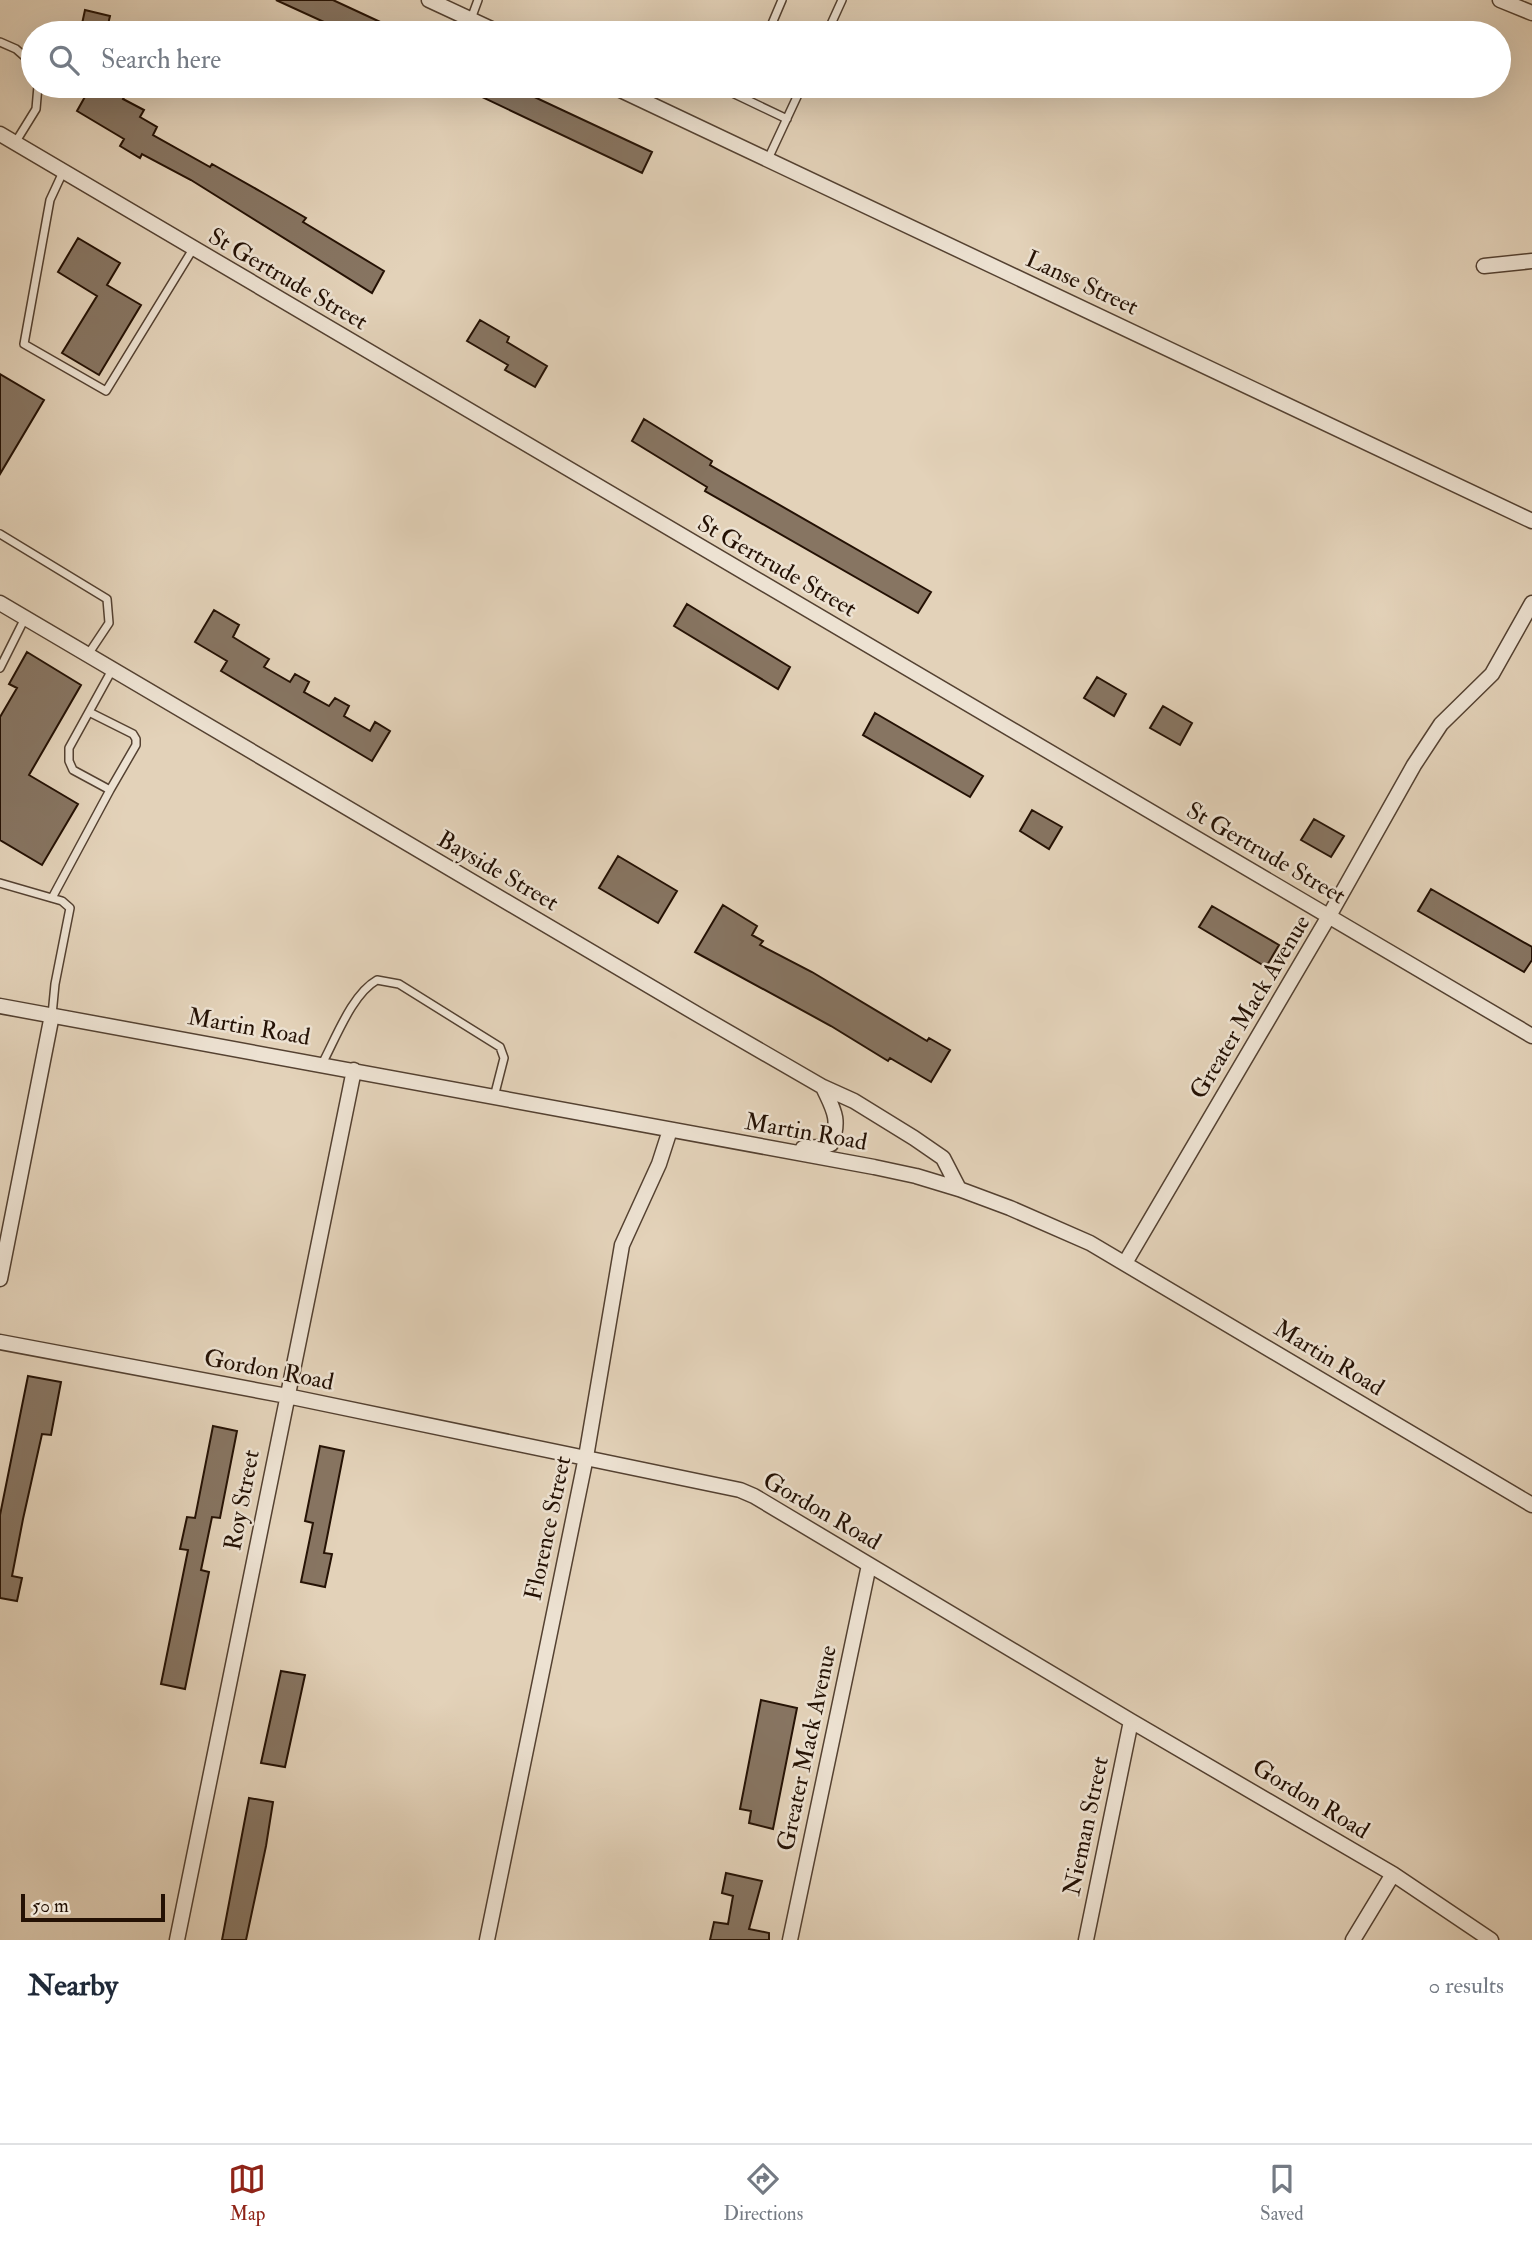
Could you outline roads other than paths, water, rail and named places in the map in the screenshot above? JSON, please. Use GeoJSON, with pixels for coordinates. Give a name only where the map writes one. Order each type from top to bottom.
{"type":"FeatureCollection","features":[{"type":"Feature","properties":{"kind":"street"},"geometry":{"type":"LineString","coordinates":[[429,0],[474,21]]}},
{"type":"Feature","properties":{"kind":"street"},"geometry":{"type":"LineString","coordinates":[[1500,0],[1532,13]]}},
{"type":"Feature","properties":{"kind":"street","name":"Lanse Street"},"geometry":{"type":"LineString","coordinates":[[638,98],[1532,521]]}},
{"type":"Feature","properties":{"kind":"street","name":"St Gertrude Street"},"geometry":{"type":"LineString","coordinates":[[0,134],[1532,1036]]}},
{"type":"Feature","properties":{"kind":"street"},"geometry":{"type":"LineString","coordinates":[[1484,267],[1532,261]]}},
{"type":"Feature","properties":{"kind":"street","name":"Bayside Street"},"geometry":{"type":"LineString","coordinates":[[0,603],[823,1087],[854,1101],[943,1158],[959,1189]]}},
{"type":"Feature","properties":{"kind":"street","name":"Greater Mack Avenue"},"geometry":{"type":"LineString","coordinates":[[1125,1263],[1329,916],[1414,765],[1441,724],[1492,674],[1532,603]]}},
{"type":"Feature","properties":{"kind":"street","name":"Martin Road"},"geometry":{"type":"LineString","coordinates":[[0,1006],[916,1176],[959,1189],[1090,1243],[1532,1505]]}},
{"type":"Feature","properties":{"kind":"street"},"geometry":{"type":"LineString","coordinates":[[0,1279],[52,1015]]}},
{"type":"Feature","properties":{"kind":"street","name":"Roy Street"},"geometry":{"type":"LineString","coordinates":[[177,1940],[354,1070]]}},
{"type":"Feature","properties":{"kind":"street"},"geometry":{"type":"LineString","coordinates":[[762,1147],[806,1148],[831,1144],[837,1118],[823,1087]]}},
{"type":"Feature","properties":{"kind":"street","name":"Florence Street"},"geometry":{"type":"LineString","coordinates":[[487,1940],[586,1457],[622,1245],[659,1164],[670,1130]]}},
{"type":"Feature","properties":{"kind":"street","name":"Gordon Road"},"geometry":{"type":"LineString","coordinates":[[0,1342],[287,1396],[740,1490],[1393,1874],[1484,1938]]}},
{"type":"Feature","properties":{"kind":"street","name":"Greater Mack Avenue"},"geometry":{"type":"LineString","coordinates":[[790,1940],[869,1565]]}},
{"type":"Feature","properties":{"kind":"street","name":"Nieman Street"},"geometry":{"type":"LineString","coordinates":[[1086,1940],[1131,1721]]}},
{"type":"Feature","properties":{"kind":"street"},"geometry":{"type":"LineString","coordinates":[[1353,1940],[1393,1874]]}},
{"type":"Feature","properties":{"kind":"lane"},"geometry":{"type":"LineString","coordinates":[[470,19],[478,0]]}},
{"type":"Feature","properties":{"kind":"lane"},"geometry":{"type":"LineString","coordinates":[[773,21],[782,0]]}},
{"type":"Feature","properties":{"kind":"lane"},"geometry":{"type":"LineString","coordinates":[[832,21],[842,0]]}},
{"type":"Feature","properties":{"kind":"lane"},"geometry":{"type":"LineString","coordinates":[[0,42],[21,54]]}},
{"type":"Feature","properties":{"kind":"lane"},"geometry":{"type":"LineString","coordinates":[[15,143],[36,109],[37,98]]}},
{"type":"Feature","properties":{"kind":"lane"},"geometry":{"type":"LineString","coordinates":[[742,98],[786,119]]}},
{"type":"Feature","properties":{"kind":"lane"},"geometry":{"type":"LineString","coordinates":[[768,159],[796,98]]}},
{"type":"Feature","properties":{"kind":"lane"},"geometry":{"type":"LineString","coordinates":[[63,172],[50,200],[24,344],[106,391],[193,249]]}},
{"type":"Feature","properties":{"kind":"lane"},"geometry":{"type":"LineString","coordinates":[[0,534],[107,599],[109,623],[87,656]]}},
{"type":"Feature","properties":{"kind":"lane"},"geometry":{"type":"LineString","coordinates":[[0,668],[25,618]]}},
{"type":"Feature","properties":{"kind":"lane"},"geometry":{"type":"LineString","coordinates":[[110,790],[73,769],[68,761],[69,748],[112,670]]}},
{"type":"Feature","properties":{"kind":"lane"},"geometry":{"type":"LineString","coordinates":[[52,898],[136,744],[133,734],[89,712]]}},
{"type":"Feature","properties":{"kind":"lane"},"geometry":{"type":"LineString","coordinates":[[0,883],[67,904],[70,914],[55,984],[52,1015]]}},
{"type":"Feature","properties":{"kind":"lane"},"geometry":{"type":"LineString","coordinates":[[322,1064],[355,1002],[367,986],[377,980],[399,984],[500,1047],[504,1058],[494,1097]]}}]}
